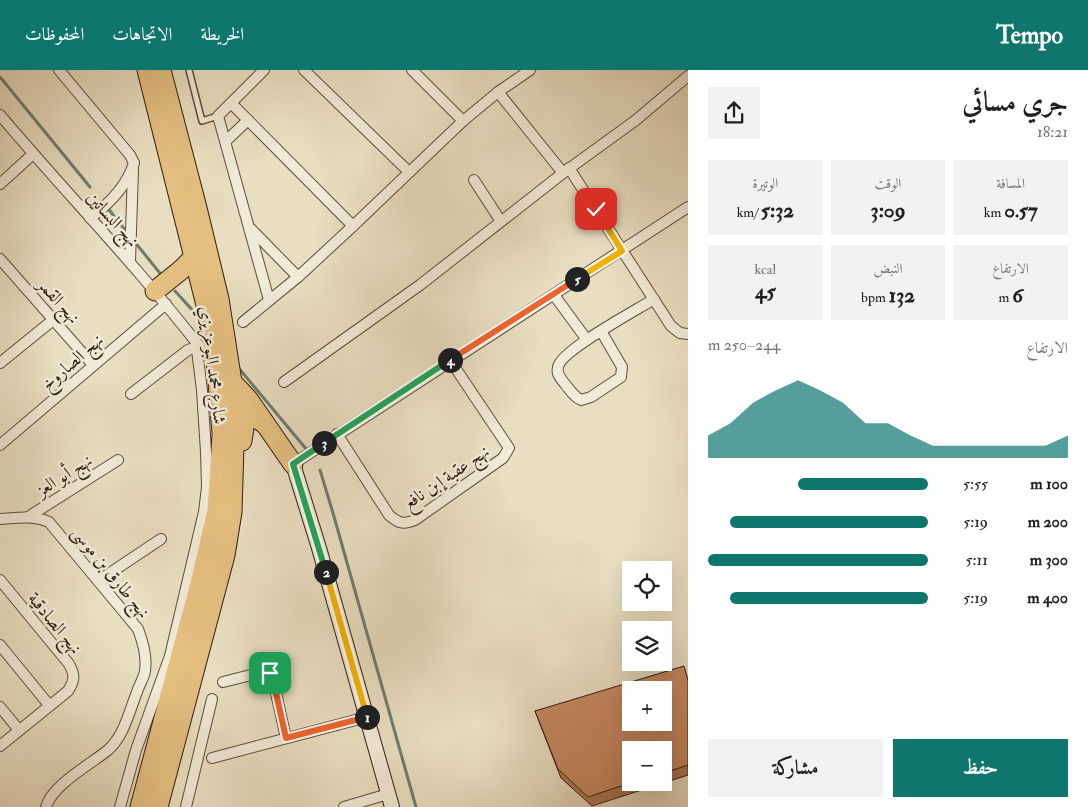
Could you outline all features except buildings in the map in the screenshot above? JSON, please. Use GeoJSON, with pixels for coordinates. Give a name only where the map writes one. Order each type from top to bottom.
{"type":"FeatureCollection","features":[{"type":"Feature","properties":{"kind":"highway","name":"شارع محمد البوعزيزي"},"geometry":{"type":"LineString","coordinates":[[140,807],[200,584],[217,511],[222,434],[217,368],[207,309],[146,70]]}},
{"type":"Feature","properties":{"kind":"highway","name":"شارع محمد البوعزيزي"},"geometry":{"type":"LineString","coordinates":[[158,807],[225,556],[232,512],[235,413],[219,300],[198,208],[161,70]]}},
{"type":"Feature","properties":{"kind":"highway"},"geometry":{"type":"LineString","coordinates":[[160,298],[194,257]]}},
{"type":"Feature","properties":{"kind":"highway"},"geometry":{"type":"LineString","coordinates":[[197,345],[210,376],[222,434]]}},
{"type":"Feature","properties":{"kind":"highway"},"geometry":{"type":"LineString","coordinates":[[232,382],[248,399],[293,464]]}},
{"type":"Feature","properties":{"kind":"highway"},"geometry":{"type":"LineString","coordinates":[[232,512],[240,468],[244,423],[254,417],[265,424]]}},
{"type":"Feature","properties":{"kind":"street"},"geometry":{"type":"LineString","coordinates":[[60,70],[130,155],[134,163],[130,262]]}},
{"type":"Feature","properties":{"kind":"street"},"geometry":{"type":"LineString","coordinates":[[264,70],[218,116],[269,300]]}},
{"type":"Feature","properties":{"kind":"street"},"geometry":{"type":"LineString","coordinates":[[304,70],[409,172]]}},
{"type":"Feature","properties":{"kind":"street"},"geometry":{"type":"LineString","coordinates":[[412,70],[463,121]]}},
{"type":"Feature","properties":{"kind":"street"},"geometry":{"type":"LineString","coordinates":[[243,322],[298,277],[463,121],[527,71]]}},
{"type":"Feature","properties":{"kind":"street"},"geometry":{"type":"LineString","coordinates":[[284,382],[420,285],[500,220],[636,120],[688,76]]}},
{"type":"Feature","properties":{"kind":"street"},"geometry":{"type":"LineString","coordinates":[[498,92],[566,170],[671,326],[680,333],[688,334]]}},
{"type":"Feature","properties":{"kind":"street"},"geometry":{"type":"LineString","coordinates":[[231,103],[353,226]]}},
{"type":"Feature","properties":{"kind":"street","name":"نهج البساتين"},"geometry":{"type":"LineString","coordinates":[[0,115],[130,262],[197,345]]}},
{"type":"Feature","properties":{"kind":"street"},"geometry":{"type":"LineString","coordinates":[[226,141],[248,120]]}},
{"type":"Feature","properties":{"kind":"street"},"geometry":{"type":"LineString","coordinates":[[0,184],[33,154]]}},
{"type":"Feature","properties":{"kind":"street"},"geometry":{"type":"LineString","coordinates":[[90,218],[110,202],[121,188],[133,166]]}},
{"type":"Feature","properties":{"kind":"street"},"geometry":{"type":"LineString","coordinates":[[474,180],[500,220]]}},
{"type":"Feature","properties":{"kind":"street"},"geometry":{"type":"LineString","coordinates":[[344,807],[390,800],[293,464],[450,360],[554,295],[688,207]]}},
{"type":"Feature","properties":{"kind":"street"},"geometry":{"type":"LineString","coordinates":[[250,228],[298,277]]}},
{"type":"Feature","properties":{"kind":"street","name":"نهج القمر"},"geometry":{"type":"LineString","coordinates":[[2,266],[93,365]]}},
{"type":"Feature","properties":{"kind":"street"},"geometry":{"type":"LineString","coordinates":[[554,295],[587,340]]}},
{"type":"Feature","properties":{"kind":"street","name":"نهج الصاروخ"},"geometry":{"type":"LineString","coordinates":[[0,445],[93,365],[160,298]]}},
{"type":"Feature","properties":{"kind":"street"},"geometry":{"type":"LineString","coordinates":[[601,331],[622,367],[621,377],[591,397],[581,400],[576,398],[561,379],[557,368],[560,362],[587,340],[601,331],[654,299]]}},
{"type":"Feature","properties":{"kind":"street"},"geometry":{"type":"LineString","coordinates":[[0,363],[53,320]]}},
{"type":"Feature","properties":{"kind":"street"},"geometry":{"type":"LineString","coordinates":[[120,807],[136,750],[170,656],[204,512],[207,487],[206,452],[197,345],[131,394]]}},
{"type":"Feature","properties":{"kind":"street","name":"نهج عقبة إبن نافع"},"geometry":{"type":"LineString","coordinates":[[337,434],[389,515],[397,522],[405,524],[415,520],[503,458],[509,448],[450,360]]}},
{"type":"Feature","properties":{"kind":"street","name":"نهج أبو العز"},"geometry":{"type":"LineString","coordinates":[[28,517],[118,460]]}},
{"type":"Feature","properties":{"kind":"street","name":"نهج طارق بن موسى"},"geometry":{"type":"LineString","coordinates":[[0,519],[28,517],[40,518],[49,522],[138,629],[145,649],[145,671],[124,728],[117,741],[64,784],[53,795],[46,807]]}},
{"type":"Feature","properties":{"kind":"street"},"geometry":{"type":"LineString","coordinates":[[98,582],[162,539]]}},
{"type":"Feature","properties":{"kind":"street","name":"نهج الصادقية"},"geometry":{"type":"LineString","coordinates":[[0,580],[69,664],[74,674],[74,682],[68,691],[0,746]]}},
{"type":"Feature","properties":{"kind":"street"},"geometry":{"type":"LineString","coordinates":[[0,645],[50,705]]}},
{"type":"Feature","properties":{"kind":"street"},"geometry":{"type":"LineString","coordinates":[[224,682],[267,672],[270,673],[286,738]]}},
{"type":"Feature","properties":{"kind":"street"},"geometry":{"type":"LineString","coordinates":[[186,807],[212,699]]}},
{"type":"Feature","properties":{"kind":"street"},"geometry":{"type":"LineString","coordinates":[[0,707],[19,730]]}},
{"type":"Feature","properties":{"kind":"street"},"geometry":{"type":"LineString","coordinates":[[212,758],[367,717]]}},
{"type":"Feature","properties":{"kind":"lane"},"geometry":{"type":"LineString","coordinates":[[189,70],[202,121],[218,116]]}},
{"type":"Feature","properties":{"kind":"waterway"},"geometry":{"type":"LineString","coordinates":[[0,77],[90,187]]}},
{"type":"Feature","properties":{"kind":"waterway"},"geometry":{"type":"LineString","coordinates":[[107,207],[128,234]]}},
{"type":"Feature","properties":{"kind":"waterway"},"geometry":{"type":"LineString","coordinates":[[134,241],[163,277]]}},
{"type":"Feature","properties":{"kind":"waterway"},"geometry":{"type":"LineString","coordinates":[[175,291],[195,313]]}},
{"type":"Feature","properties":{"kind":"waterway"},"geometry":{"type":"LineString","coordinates":[[237,366],[307,450]]}},
{"type":"Feature","properties":{"kind":"waterway"},"geometry":{"type":"LineString","coordinates":[[320,470],[416,807]]}},
{"type":"Feature","properties":{"kind":"route"},"geometry":{"type":"LineString","coordinates":[[270,673],[286,738],[367,717],[293,464],[450,360],[622,251],[596,209]]}}]}
